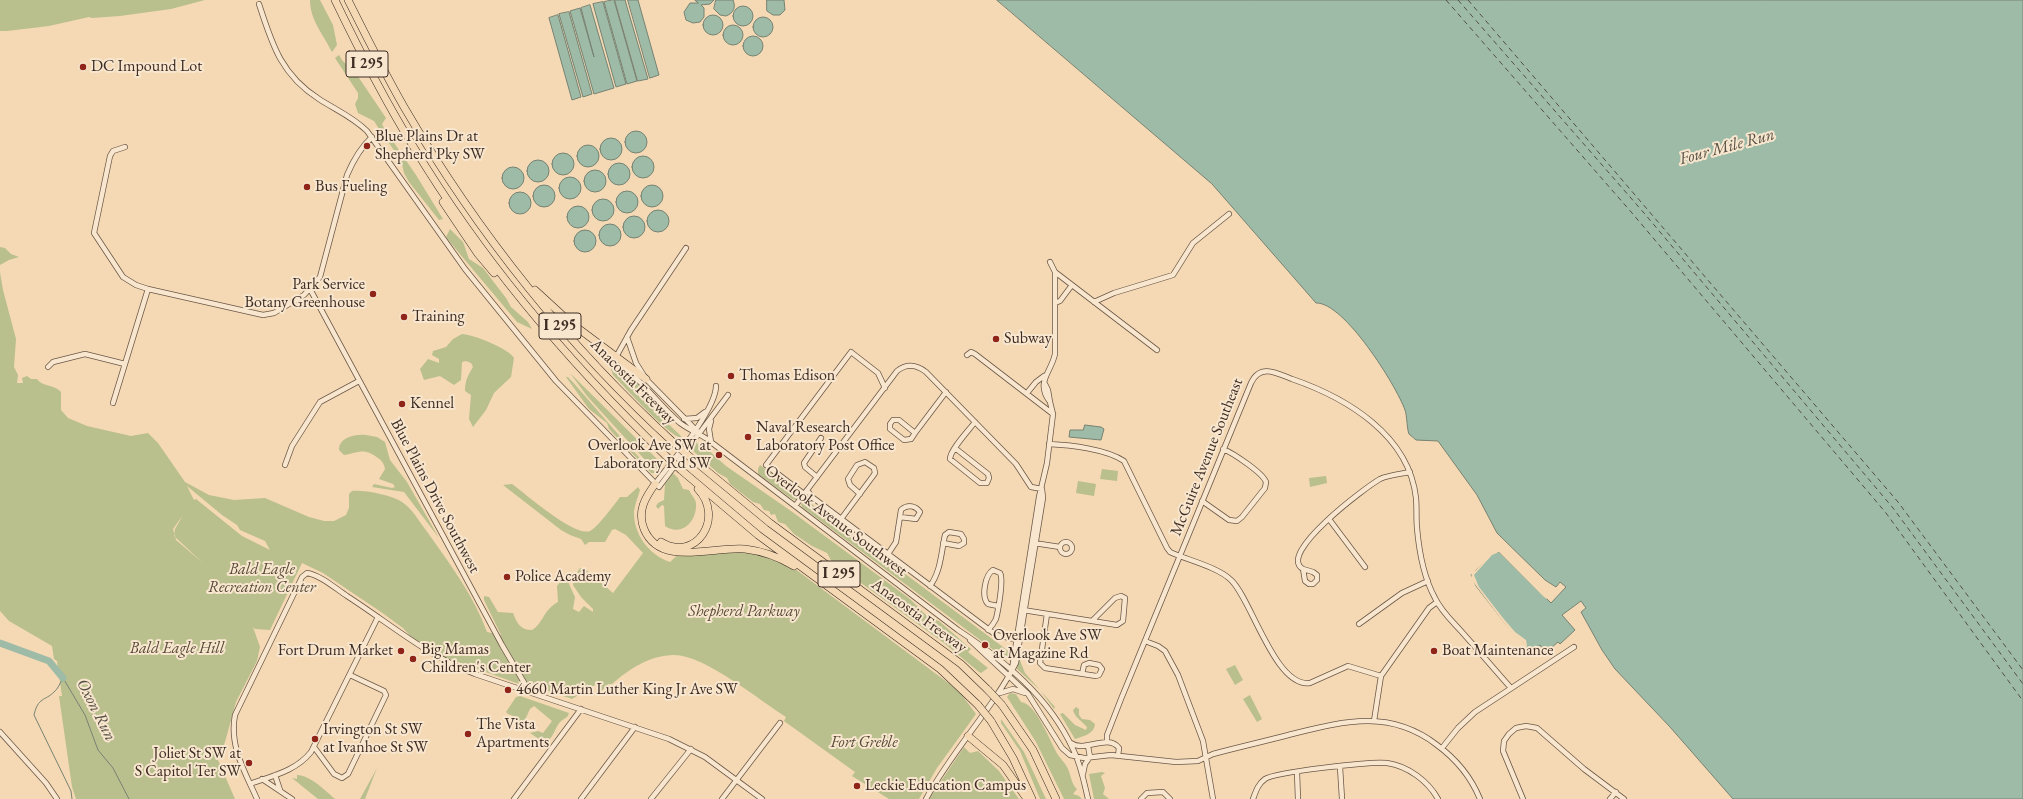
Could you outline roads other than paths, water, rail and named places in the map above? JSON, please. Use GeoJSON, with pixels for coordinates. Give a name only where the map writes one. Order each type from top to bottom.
{"type":"FeatureCollection","features":[{"type":"Feature","properties":{"kind":"highway","name":"Anacostia Freeway"},"geometry":{"type":"LineString","coordinates":[[335,0],[372,75],[413,146],[426,175],[457,225],[505,287],[524,304],[566,355],[622,414],[680,471],[758,535],[946,674],[991,721],[1008,749],[1032,799]]}},
{"type":"Feature","properties":{"kind":"highway","name":"Anacostia Freeway"},"geometry":{"type":"LineString","coordinates":[[348,0],[401,102],[461,196],[499,251],[559,325],[620,391],[690,458],[770,523],[961,664],[1002,705],[1031,746],[1056,799]]}},
{"type":"Feature","properties":{"kind":"highway"},"geometry":{"type":"LineString","coordinates":[[461,196],[537,292],[567,320],[646,379]]}},
{"type":"Feature","properties":{"kind":"highway"},"geometry":{"type":"LineString","coordinates":[[657,486],[646,511],[646,522],[651,533],[659,541],[672,547],[684,547],[695,542],[702,536],[708,526],[709,510],[701,493],[680,471]]}},
{"type":"Feature","properties":{"kind":"highway"},"geometry":{"type":"LineString","coordinates":[[657,486],[644,500],[641,515],[644,530],[656,545],[673,552],[737,549],[769,555],[795,567],[841,600],[867,615]]}},
{"type":"Feature","properties":{"kind":"highway"},"geometry":{"type":"LineString","coordinates":[[968,736],[1003,765],[1027,799]]}},
{"type":"Feature","properties":{"kind":"street"},"geometry":{"type":"LineString","coordinates":[[259,4],[274,48],[290,75],[313,95],[355,121],[372,137],[432,224],[482,290],[562,388],[657,486],[696,432],[715,394],[716,386]]}},
{"type":"Feature","properties":{"kind":"street"},"geometry":{"type":"LineString","coordinates":[[125,147],[113,151],[110,156],[94,233],[123,277],[136,285],[148,289],[263,315],[274,313],[304,295],[318,280],[323,270],[339,198],[347,175],[359,153],[372,137]]}},
{"type":"Feature","properties":{"kind":"street"},"geometry":{"type":"LineString","coordinates":[[1094,302],[1114,293],[1173,275],[1193,243],[1229,214]]}},
{"type":"Feature","properties":{"kind":"street"},"geometry":{"type":"LineString","coordinates":[[686,248],[627,337],[616,357],[618,362],[642,382],[670,413],[696,432]]}},
{"type":"Feature","properties":{"kind":"street"},"geometry":{"type":"LineString","coordinates":[[1050,262],[1055,272],[1072,286],[1157,350]]}},
{"type":"Feature","properties":{"kind":"street"},"geometry":{"type":"LineString","coordinates":[[1027,393],[1036,382],[1044,376],[1054,361],[1055,272]]}},
{"type":"Feature","properties":{"kind":"street"},"geometry":{"type":"LineString","coordinates":[[1055,303],[1060,301],[1072,286]]}},
{"type":"Feature","properties":{"kind":"street"},"geometry":{"type":"LineString","coordinates":[[113,403],[148,289]]}},
{"type":"Feature","properties":{"kind":"street","name":"Blue Plains Drive Southwest"},"geometry":{"type":"LineString","coordinates":[[310,289],[507,655],[529,691]]}},
{"type":"Feature","properties":{"kind":"street"},"geometry":{"type":"LineString","coordinates":[[627,337],[636,363],[646,379],[696,432]]}},
{"type":"Feature","properties":{"kind":"street"},"geometry":{"type":"LineString","coordinates":[[885,388],[878,373],[851,352],[766,465],[806,492],[988,630],[998,636],[1018,640]]}},
{"type":"Feature","properties":{"kind":"street"},"geometry":{"type":"LineString","coordinates":[[967,355],[971,352],[975,354],[1053,414]]}},
{"type":"Feature","properties":{"kind":"street"},"geometry":{"type":"LineString","coordinates":[[48,368],[53,362],[85,354],[125,364]]}},
{"type":"Feature","properties":{"kind":"street"},"geometry":{"type":"LineString","coordinates":[[795,506],[885,388],[900,369],[905,366],[914,366],[924,371],[1016,464],[1031,487],[1042,489]]}},
{"type":"Feature","properties":{"kind":"street","name":"McGuire Avenue Southeast"},"geometry":{"type":"LineString","coordinates":[[1107,742],[1107,735],[1253,378],[1258,372],[1267,370],[1317,388],[1359,412],[1390,439],[1401,454],[1410,472],[1416,500],[1419,541],[1428,581],[1437,602],[1511,688]]}},
{"type":"Feature","properties":{"kind":"street"},"geometry":{"type":"LineString","coordinates":[[926,799],[968,736],[999,694],[1016,663],[1018,640],[1043,498],[1042,489],[1053,414],[1050,402],[1045,395],[1044,376]]}},
{"type":"Feature","properties":{"kind":"street"},"geometry":{"type":"LineString","coordinates":[[285,465],[292,446],[320,402],[359,381]]}},
{"type":"Feature","properties":{"kind":"street"},"geometry":{"type":"LineString","coordinates":[[916,433],[897,420],[892,422],[889,426],[891,431],[904,440],[909,440],[916,433],[946,392]]}},
{"type":"Feature","properties":{"kind":"street"},"geometry":{"type":"LineString","coordinates":[[696,432],[714,415],[728,395]]}},
{"type":"Feature","properties":{"kind":"street"},"geometry":{"type":"LineString","coordinates":[[684,419],[697,418],[707,411]]}},
{"type":"Feature","properties":{"kind":"street"},"geometry":{"type":"LineString","coordinates":[[711,442],[709,427],[714,415]]}},
{"type":"Feature","properties":{"kind":"street"},"geometry":{"type":"LineString","coordinates":[[955,448],[988,474],[989,479],[987,483],[980,483],[952,462],[950,456],[955,448],[975,422]]}},
{"type":"Feature","properties":{"kind":"street","name":"Overlook Avenue Southwest"},"geometry":{"type":"LineString","coordinates":[[696,432],[958,630],[992,653],[1012,670],[1050,708],[1077,757],[1088,799]]}},
{"type":"Feature","properties":{"kind":"street"},"geometry":{"type":"LineString","coordinates":[[817,477],[805,467],[804,463],[821,438]]}},
{"type":"Feature","properties":{"kind":"street"},"geometry":{"type":"LineString","coordinates":[[1049,444],[1106,453],[1117,456],[1124,461],[1170,552],[1222,574],[1232,581],[1268,646],[1297,681],[1310,683],[1348,666],[1381,676]]}},
{"type":"Feature","properties":{"kind":"street"},"geometry":{"type":"LineString","coordinates":[[1202,501],[1229,520],[1235,521],[1241,519],[1265,488],[1266,482],[1264,478],[1232,453],[1224,449]]}},
{"type":"Feature","properties":{"kind":"street"},"geometry":{"type":"LineString","coordinates":[[841,519],[860,494],[875,473],[873,466],[865,462],[858,464],[848,479],[850,485],[860,494]]}},
{"type":"Feature","properties":{"kind":"street"},"geometry":{"type":"LineString","coordinates":[[1303,569],[1298,566],[1297,560],[1300,551],[1349,501],[1379,480],[1410,472]]}},
{"type":"Feature","properties":{"kind":"street"},"geometry":{"type":"LineString","coordinates":[[888,554],[895,544],[900,517]]}},
{"type":"Feature","properties":{"kind":"street"},"geometry":{"type":"LineString","coordinates":[[1329,520],[1364,567]]}},
{"type":"Feature","properties":{"kind":"street"},"geometry":{"type":"LineString","coordinates":[[930,586],[938,574],[943,544],[945,535],[949,532],[960,534],[964,538],[964,542],[959,546],[943,544]]}},
{"type":"Feature","properties":{"kind":"street"},"geometry":{"type":"LineString","coordinates":[[1034,543],[1060,547]]}},
{"type":"Feature","properties":{"kind":"street"},"geometry":{"type":"LineString","coordinates":[[988,630],[995,621],[998,606],[1002,578],[1000,573],[993,570],[988,576],[985,599],[988,604],[998,606]]}},
{"type":"Feature","properties":{"kind":"street"},"geometry":{"type":"LineString","coordinates":[[257,799],[239,759],[234,740],[235,715],[303,575],[307,573],[311,574],[378,617],[418,646],[445,661],[470,672],[662,736],[691,749],[762,799]]}},
{"type":"Feature","properties":{"kind":"street"},"geometry":{"type":"LineString","coordinates":[[1359,624],[1402,593],[1428,581]]}},
{"type":"Feature","properties":{"kind":"street"},"geometry":{"type":"LineString","coordinates":[[1023,611],[1117,625],[1123,621],[1124,598],[1121,596],[1115,598],[1092,621]]}},
{"type":"Feature","properties":{"kind":"street"},"geometry":{"type":"LineString","coordinates":[[1374,721],[1381,676],[1429,608],[1437,602]]}},
{"type":"Feature","properties":{"kind":"street"},"geometry":{"type":"LineString","coordinates":[[1047,614],[1040,663],[1045,668],[1082,674]]}},
{"type":"Feature","properties":{"kind":"street"},"geometry":{"type":"LineString","coordinates":[[250,784],[275,775],[296,765],[314,747],[378,617]]}},
{"type":"Feature","properties":{"kind":"street","name":"Overlook Avenue Southwest"},"geometry":{"type":"LineString","coordinates":[[958,630],[1010,676],[1030,697],[1062,748],[1069,754],[1077,757]]}},
{"type":"Feature","properties":{"kind":"street"},"geometry":{"type":"LineString","coordinates":[[1145,641],[1158,646],[1165,651],[1171,661],[1203,741],[1213,799]]}},
{"type":"Feature","properties":{"kind":"street"},"geometry":{"type":"LineString","coordinates":[[1442,748],[1469,717],[1574,647]]}},
{"type":"Feature","properties":{"kind":"street"},"geometry":{"type":"LineString","coordinates":[[314,747],[336,776],[342,778],[348,774],[386,695],[384,691],[350,675]]}},
{"type":"Feature","properties":{"kind":"street"},"geometry":{"type":"LineString","coordinates":[[999,694],[1014,689],[1022,691],[1030,697]]}},
{"type":"Feature","properties":{"kind":"street"},"geometry":{"type":"LineString","coordinates":[[514,799],[581,708]]}},
{"type":"Feature","properties":{"kind":"street"},"geometry":{"type":"LineString","coordinates":[[1077,757],[1104,755],[1176,762],[1198,761],[1206,756],[1339,722],[1374,721],[1406,728],[1424,736],[1442,748],[1463,770],[1480,799]]}},
{"type":"Feature","properties":{"kind":"street"},"geometry":{"type":"LineString","coordinates":[[722,799],[780,723]]}},
{"type":"Feature","properties":{"kind":"street"},"geometry":{"type":"LineString","coordinates":[[1523,799],[1506,758],[1504,741],[1516,728],[1526,726],[1537,728],[1584,769],[1624,799]]}},
{"type":"Feature","properties":{"kind":"street"},"geometry":{"type":"LineString","coordinates":[[581,799],[635,727]]}},
{"type":"Feature","properties":{"kind":"street"},"geometry":{"type":"LineString","coordinates":[[0,732],[46,783],[57,799]]}},
{"type":"Feature","properties":{"kind":"street"},"geometry":{"type":"LineString","coordinates":[[1070,742],[1079,747],[1107,742],[1117,745],[1119,748],[1118,756]]}},
{"type":"Feature","properties":{"kind":"street"},"geometry":{"type":"LineString","coordinates":[[1082,776],[1084,767],[1090,757],[1088,746]]}},
{"type":"Feature","properties":{"kind":"street"},"geometry":{"type":"LineString","coordinates":[[651,799],[691,749]]}},
{"type":"Feature","properties":{"kind":"street"},"geometry":{"type":"LineString","coordinates":[[1253,799],[1258,785],[1267,778],[1297,772],[1387,763],[1398,766],[1426,782],[1438,799]]}},
{"type":"Feature","properties":{"kind":"street"},"geometry":{"type":"LineString","coordinates":[[1340,767],[1342,799]]}},
{"type":"Feature","properties":{"kind":"street"},"geometry":{"type":"LineString","coordinates":[[1297,772],[1298,799]]}},
{"type":"Feature","properties":{"kind":"street"},"geometry":{"type":"LineString","coordinates":[[275,775],[280,790]]}},
{"type":"Feature","properties":{"kind":"street"},"geometry":{"type":"LineString","coordinates":[[262,780],[292,799]]}},
{"type":"Feature","properties":{"kind":"street"},"geometry":{"type":"LineString","coordinates":[[1141,799],[1147,793],[1163,792],[1170,799]]}},
{"type":"Feature","properties":{"kind":"street"},"geometry":{"type":"LineString","coordinates":[[1610,799],[1616,792]]}},
{"type":"Feature","properties":{"kind":"water"},"geometry":{"type":"Polygon","coordinates":[[[614,0],[637,81],[627,84],[604,2],[614,0]]]}},
{"type":"Feature","properties":{"kind":"water"},"geometry":{"type":"Polygon","coordinates":[[[615,0],[625,0],[648,79],[638,81],[615,0]]]}},
{"type":"Feature","properties":{"kind":"water"},"geometry":{"type":"Polygon","coordinates":[[[628,0],[638,0],[659,75],[650,78],[628,0]]]}},
{"type":"Feature","properties":{"kind":"water"},"geometry":{"type":"Polygon","coordinates":[[[695,0],[714,0],[710,4],[701,5],[704,8],[704,17],[700,22],[693,23],[686,20],[684,12],[690,3],[698,3],[695,0]]]}},
{"type":"Feature","properties":{"kind":"water"},"geometry":{"type":"Polygon","coordinates":[[[716,0],[733,0],[733,11],[726,16],[720,15],[714,9],[716,0]]]}},
{"type":"Feature","properties":{"kind":"water"},"geometry":{"type":"Polygon","coordinates":[[[767,0],[784,0],[785,10],[780,15],[773,15],[767,11],[767,0]]]}},
{"type":"Feature","properties":{"kind":"water","name":"Four Mile Run"},"geometry":{"type":"Polygon","coordinates":[[[997,0],[2023,0],[2023,799],[1733,799],[1670,727],[1615,669],[1602,650],[1581,612],[1586,608],[1581,601],[1562,615],[1575,630],[1560,644],[1558,642],[1545,653],[1540,645],[1530,654],[1525,651],[1523,641],[1514,635],[1476,586],[1471,575],[1494,552],[1499,552],[1551,603],[1566,587],[1560,582],[1556,587],[1545,580],[1497,533],[1477,495],[1438,441],[1416,440],[1409,434],[1406,412],[1400,398],[1368,347],[1354,330],[1327,306],[1316,303],[1212,184],[997,0]]]}},
{"type":"Feature","properties":{"kind":"water"},"geometry":{"type":"Polygon","coordinates":[[[603,2],[626,84],[616,87],[593,4],[603,2]]]}},
{"type":"Feature","properties":{"kind":"water"},"geometry":{"type":"Polygon","coordinates":[[[590,5],[614,88],[594,94],[570,11],[580,8],[594,57],[581,8],[590,5]]]}},
{"type":"Feature","properties":{"kind":"water"},"geometry":{"type":"Polygon","coordinates":[[[743,6],[750,9],[753,16],[750,23],[743,26],[736,23],[733,16],[736,9],[743,6]]]}},
{"type":"Feature","properties":{"kind":"water"},"geometry":{"type":"Polygon","coordinates":[[[569,12],[592,94],[583,97],[559,14],[569,12]]]}},
{"type":"Feature","properties":{"kind":"water"},"geometry":{"type":"Polygon","coordinates":[[[558,15],[581,97],[572,100],[549,18],[558,15]]]}},
{"type":"Feature","properties":{"kind":"water"},"geometry":{"type":"Polygon","coordinates":[[[713,15],[720,18],[723,25],[720,32],[713,35],[706,32],[703,25],[706,18],[713,15]]]}},
{"type":"Feature","properties":{"kind":"water"},"geometry":{"type":"Polygon","coordinates":[[[763,17],[770,20],[773,27],[770,34],[763,37],[756,34],[753,27],[756,20],[763,17]]]}},
{"type":"Feature","properties":{"kind":"water"},"geometry":{"type":"Polygon","coordinates":[[[733,25],[740,28],[743,35],[740,42],[733,45],[726,42],[723,35],[726,28],[733,25]]]}},
{"type":"Feature","properties":{"kind":"water"},"geometry":{"type":"Polygon","coordinates":[[[749,36],[757,36],[763,42],[763,50],[757,56],[749,56],[743,50],[743,42],[749,36]]]}},
{"type":"Feature","properties":{"kind":"water"},"geometry":{"type":"Polygon","coordinates":[[[636,131],[644,134],[647,142],[644,150],[636,153],[628,150],[625,142],[628,134],[636,131]]]}},
{"type":"Feature","properties":{"kind":"water"},"geometry":{"type":"Polygon","coordinates":[[[611,138],[619,141],[622,149],[619,157],[611,160],[603,157],[600,149],[603,141],[611,138]]]}},
{"type":"Feature","properties":{"kind":"water"},"geometry":{"type":"Polygon","coordinates":[[[588,145],[596,148],[599,156],[596,164],[588,167],[580,164],[577,156],[580,148],[588,145]]]}},
{"type":"Feature","properties":{"kind":"water"},"geometry":{"type":"Polygon","coordinates":[[[563,153],[571,156],[574,164],[571,172],[563,175],[555,172],[552,164],[555,156],[563,153]]]}},
{"type":"Feature","properties":{"kind":"water"},"geometry":{"type":"Polygon","coordinates":[[[643,156],[651,159],[654,167],[651,175],[643,178],[635,175],[632,167],[635,159],[643,156]]]}},
{"type":"Feature","properties":{"kind":"water"},"geometry":{"type":"Polygon","coordinates":[[[538,160],[546,163],[549,171],[546,179],[538,182],[530,179],[527,171],[530,163],[538,160]]]}},
{"type":"Feature","properties":{"kind":"water"},"geometry":{"type":"Polygon","coordinates":[[[619,163],[627,166],[630,174],[627,182],[619,185],[611,182],[608,174],[611,166],[619,163]]]}},
{"type":"Feature","properties":{"kind":"water"},"geometry":{"type":"Polygon","coordinates":[[[513,167],[521,170],[524,178],[521,186],[513,189],[505,186],[502,178],[505,170],[513,167]]]}},
{"type":"Feature","properties":{"kind":"water"},"geometry":{"type":"Polygon","coordinates":[[[595,170],[603,173],[606,181],[603,189],[595,192],[587,189],[584,181],[587,173],[595,170]]]}},
{"type":"Feature","properties":{"kind":"water"},"geometry":{"type":"Polygon","coordinates":[[[570,177],[578,180],[581,188],[578,196],[570,199],[562,196],[559,188],[562,180],[570,177]]]}},
{"type":"Feature","properties":{"kind":"water"},"geometry":{"type":"Polygon","coordinates":[[[544,185],[552,188],[555,196],[552,204],[544,207],[536,204],[533,196],[536,188],[544,185]]]}},
{"type":"Feature","properties":{"kind":"water"},"geometry":{"type":"Polygon","coordinates":[[[652,185],[660,188],[663,196],[660,204],[652,207],[644,204],[641,196],[644,188],[652,185]]]}},
{"type":"Feature","properties":{"kind":"water"},"geometry":{"type":"Polygon","coordinates":[[[627,191],[635,194],[638,202],[635,210],[627,213],[619,210],[616,202],[619,194],[627,191]]]}},
{"type":"Feature","properties":{"kind":"water"},"geometry":{"type":"Polygon","coordinates":[[[520,192],[528,195],[531,203],[528,211],[520,214],[512,211],[509,203],[512,195],[520,192]]]}},
{"type":"Feature","properties":{"kind":"water"},"geometry":{"type":"Polygon","coordinates":[[[603,199],[611,202],[614,210],[611,218],[603,221],[595,218],[592,210],[595,202],[603,199]]]}},
{"type":"Feature","properties":{"kind":"water"},"geometry":{"type":"Polygon","coordinates":[[[578,206],[586,209],[589,217],[586,225],[578,228],[570,225],[567,217],[570,209],[578,206]]]}},
{"type":"Feature","properties":{"kind":"water"},"geometry":{"type":"Polygon","coordinates":[[[658,210],[666,213],[669,221],[666,229],[658,232],[650,229],[647,221],[650,213],[658,210]]]}},
{"type":"Feature","properties":{"kind":"water"},"geometry":{"type":"Polygon","coordinates":[[[634,216],[642,219],[645,227],[642,235],[634,238],[626,235],[623,227],[626,219],[634,216]]]}},
{"type":"Feature","properties":{"kind":"water"},"geometry":{"type":"Polygon","coordinates":[[[610,224],[618,227],[621,235],[618,243],[610,246],[602,243],[599,235],[602,227],[610,224]]]}},
{"type":"Feature","properties":{"kind":"water"},"geometry":{"type":"Polygon","coordinates":[[[585,230],[593,233],[596,241],[593,249],[585,252],[577,249],[574,241],[577,233],[585,230]]]}},
{"type":"Feature","properties":{"kind":"water"},"geometry":{"type":"Polygon","coordinates":[[[1085,425],[1101,427],[1104,429],[1101,440],[1069,437],[1070,430],[1083,430],[1085,425]]]}},
{"type":"Feature","properties":{"kind":"waterway","name":"Oxon Run"},"geometry":{"type":"LineString","coordinates":[[0,643],[49,661],[63,678]]}},
{"type":"Feature","properties":{"kind":"waterway","name":"Oxon Run"},"geometry":{"type":"LineString","coordinates":[[72,799],[71,791],[34,715],[40,702],[51,695],[58,688],[63,678],[85,715],[98,750],[113,768],[129,799]]}},
{"type":"Feature","properties":{"kind":"place","name":"DC Impound Lot"},"geometry":{"type":"Point","coordinates":[83,67]}},
{"type":"Feature","properties":{"kind":"place","name":"Blue Plains Dr at Shepherd Pky SW"},"geometry":{"type":"Point","coordinates":[367,146]}},
{"type":"Feature","properties":{"kind":"place","name":"Bus Fueling"},"geometry":{"type":"Point","coordinates":[307,187]}},
{"type":"Feature","properties":{"kind":"place","name":"Park Service Botany Greenhouse"},"geometry":{"type":"Point","coordinates":[373,294]}},
{"type":"Feature","properties":{"kind":"place","name":"Training"},"geometry":{"type":"Point","coordinates":[404,317]}},
{"type":"Feature","properties":{"kind":"place","name":"Subway"},"geometry":{"type":"Point","coordinates":[996,339]}},
{"type":"Feature","properties":{"kind":"place","name":"Thomas Edison"},"geometry":{"type":"Point","coordinates":[731,376]}},
{"type":"Feature","properties":{"kind":"place","name":"Kennel"},"geometry":{"type":"Point","coordinates":[402,404]}},
{"type":"Feature","properties":{"kind":"place","name":"Naval Research Laboratory Post Office"},"geometry":{"type":"Point","coordinates":[748,437]}},
{"type":"Feature","properties":{"kind":"place","name":"Overlook Ave SW at Laboratory Rd SW"},"geometry":{"type":"Point","coordinates":[719,455]}},
{"type":"Feature","properties":{"kind":"place","name":"Police Academy"},"geometry":{"type":"Point","coordinates":[507,577]}},
{"type":"Feature","properties":{"kind":"place","name":"Overlook Ave SW at Magazine Rd"},"geometry":{"type":"Point","coordinates":[985,645]}},
{"type":"Feature","properties":{"kind":"place","name":"Fort Drum Market"},"geometry":{"type":"Point","coordinates":[401,651]}},
{"type":"Feature","properties":{"kind":"place","name":"Boat Maintenance"},"geometry":{"type":"Point","coordinates":[1434,651]}},
{"type":"Feature","properties":{"kind":"place","name":"Big Mamas Children's Center"},"geometry":{"type":"Point","coordinates":[413,659]}},
{"type":"Feature","properties":{"kind":"place","name":"4660 Martin Luther King Jr Ave SW"},"geometry":{"type":"Point","coordinates":[508,690]}},
{"type":"Feature","properties":{"kind":"place","name":"The Vista Apartments"},"geometry":{"type":"Point","coordinates":[468,734]}},
{"type":"Feature","properties":{"kind":"place","name":"Irvington St SW at Ivanhoe St SW"},"geometry":{"type":"Point","coordinates":[315,739]}},
{"type":"Feature","properties":{"kind":"place","name":"Joliet St SW at S Capitol Ter SW"},"geometry":{"type":"Point","coordinates":[249,763]}},
{"type":"Feature","properties":{"kind":"place","name":"Leckie Education Campus"},"geometry":{"type":"Point","coordinates":[857,786]}},
{"type":"Feature","properties":{"kind":"park label","name":"Bald Eagle Recreation Center"},"geometry":{"type":"Point","coordinates":[262,579]}},
{"type":"Feature","properties":{"kind":"park label","name":"Shepherd Parkway"},"geometry":{"type":"Point","coordinates":[744,612]}},
{"type":"Feature","properties":{"kind":"park label","name":"Bald Eagle Hill"},"geometry":{"type":"Point","coordinates":[177,649]}},
{"type":"Feature","properties":{"kind":"park label","name":"Fort Greble"},"geometry":{"type":"Point","coordinates":[864,743]}}]}
